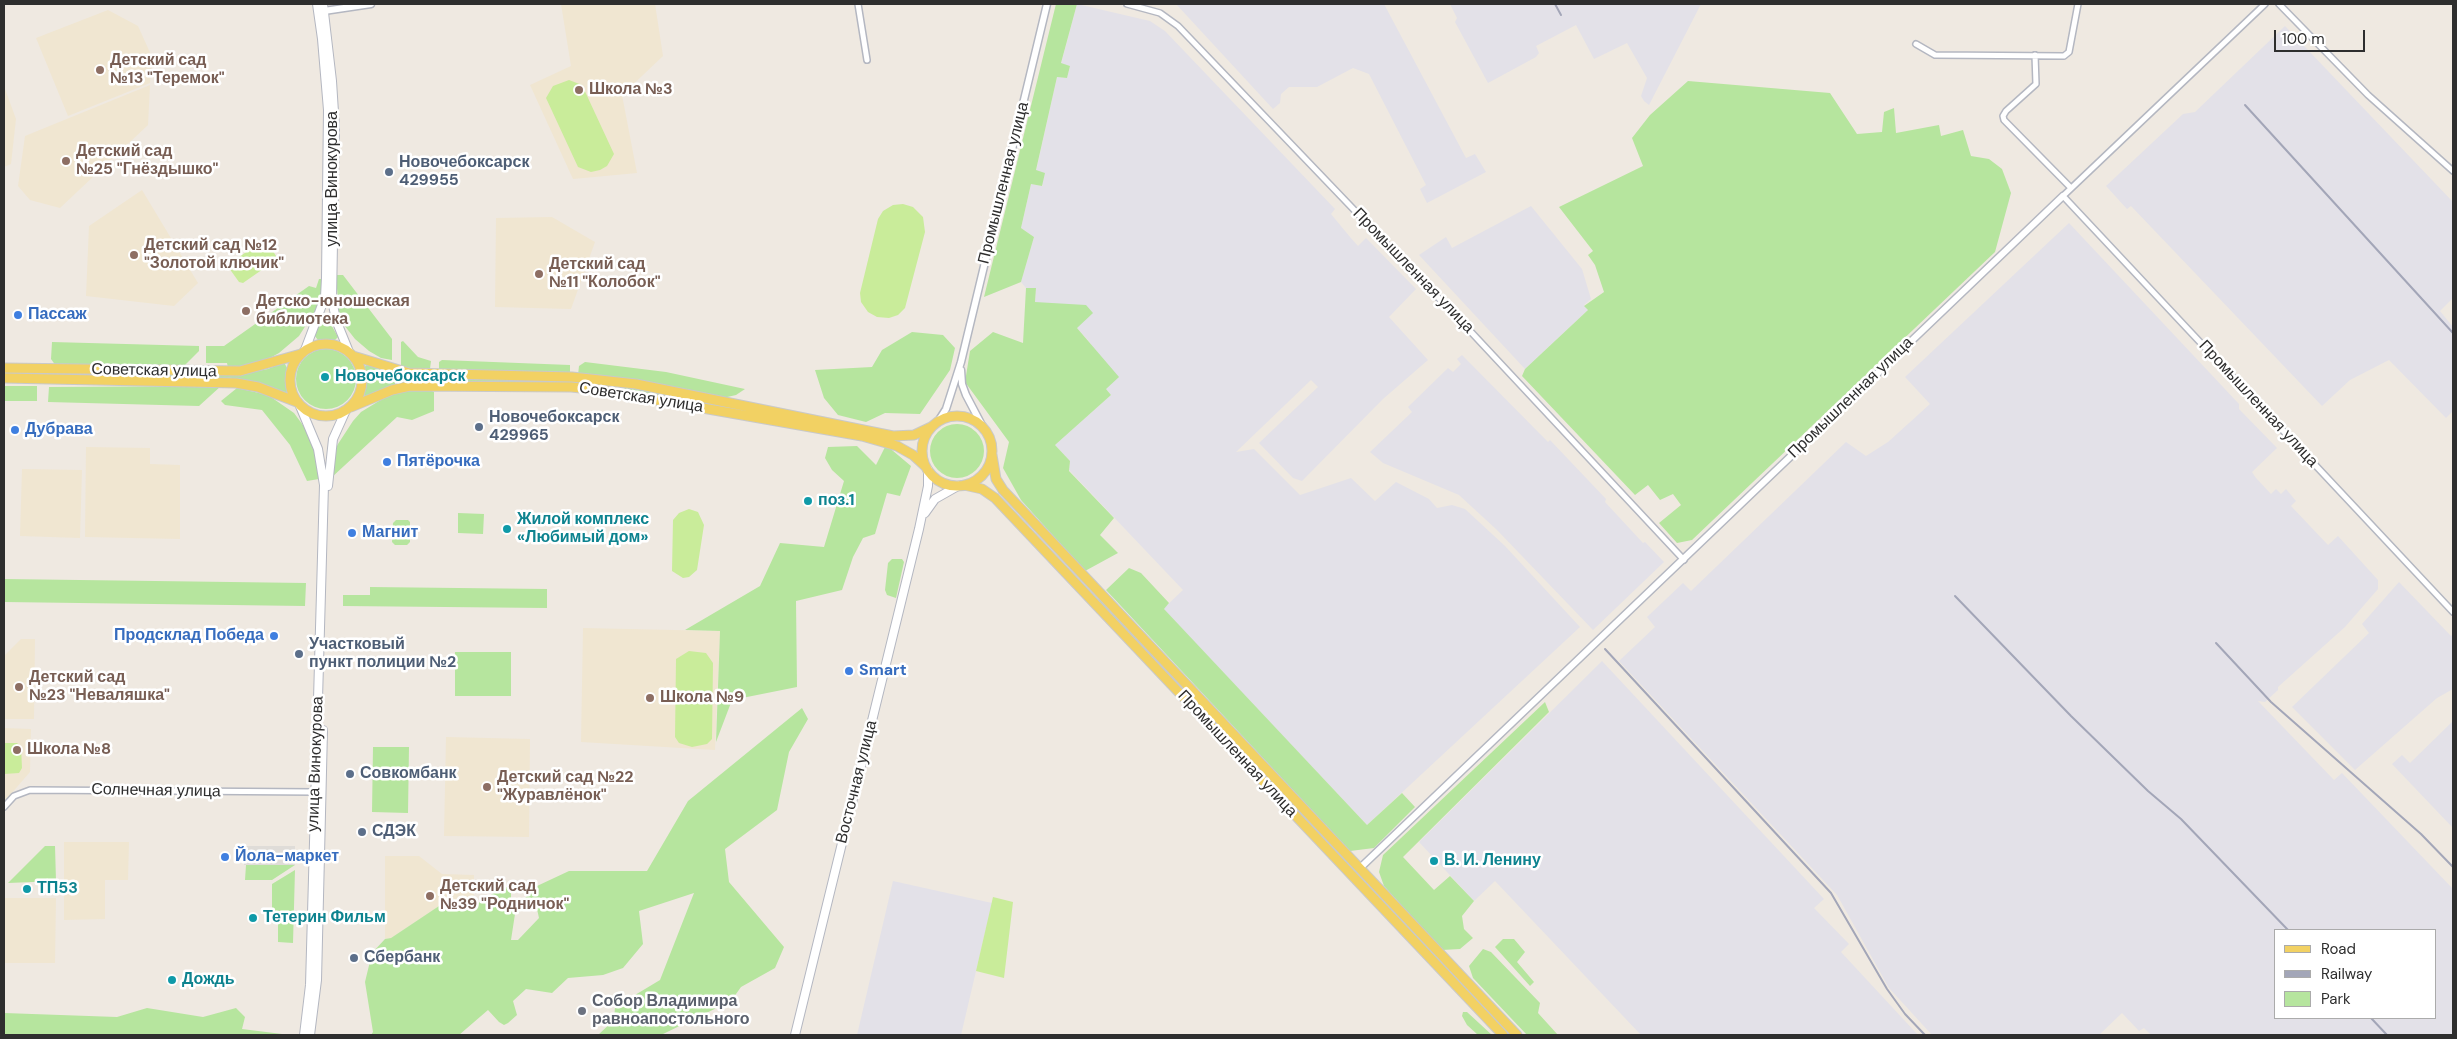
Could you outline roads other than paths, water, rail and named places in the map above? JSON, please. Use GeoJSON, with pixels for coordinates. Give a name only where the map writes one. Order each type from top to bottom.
{"type":"FeatureCollection","features":[{"type":"Feature","properties":{"kind":"main road","name":"улица Винокурова"},"geometry":{"type":"LineString","coordinates":[[317,4],[322,9],[332,81],[335,181],[332,300],[336,320],[351,354]]}},
{"type":"Feature","properties":{"kind":"main road","name":"улица Винокурова"},"geometry":{"type":"LineString","coordinates":[[303,352],[325,297],[328,110],[325,38]]}},
{"type":"Feature","properties":{"kind":"main road"},"geometry":{"type":"LineString","coordinates":[[328,343],[340,346],[351,354],[361,370],[362,384],[360,392],[348,408],[333,416],[320,416],[298,404],[290,389],[290,375],[295,360],[303,352],[328,343]]}},
{"type":"Feature","properties":{"kind":"main road","name":"Советская улица"},"geometry":{"type":"LineString","coordinates":[[4,368],[240,371],[303,352]]}},
{"type":"Feature","properties":{"kind":"main road","name":"Советская улица"},"geometry":{"type":"LineString","coordinates":[[351,354],[410,373],[572,377],[627,382],[863,433],[898,446],[913,455],[926,468]]}},
{"type":"Feature","properties":{"kind":"main road","name":"Советская улица"},"geometry":{"type":"LineString","coordinates":[[4,378],[235,382],[263,389],[298,404]]}},
{"type":"Feature","properties":{"kind":"main road","name":"Советская улица"},"geometry":{"type":"LineString","coordinates":[[348,408],[392,390],[410,386],[571,387],[634,394],[759,420],[837,427]]}},
{"type":"Feature","properties":{"kind":"main road","name":"улица Винокурова"},"geometry":{"type":"LineString","coordinates":[[298,404],[318,449],[324,485],[321,692]]}},
{"type":"Feature","properties":{"kind":"main road","name":"улица Винокурова"},"geometry":{"type":"LineString","coordinates":[[304,1035],[310,985],[330,456],[333,439],[348,408]]}},
{"type":"Feature","properties":{"kind":"main road"},"geometry":{"type":"LineString","coordinates":[[962,417],[975,422],[985,431],[992,455],[982,475],[961,486],[939,481],[926,468],[922,446],[934,425],[948,418],[962,417]]}},
{"type":"Feature","properties":{"kind":"main road","name":"Советская улица"},"geometry":{"type":"LineString","coordinates":[[863,433],[904,436],[921,433],[934,425]]}},
{"type":"Feature","properties":{"kind":"main road","name":"Промышленная улица"},"geometry":{"type":"LineString","coordinates":[[992,455],[996,479],[1003,490],[1517,1035]]}},
{"type":"Feature","properties":{"kind":"main road","name":"Восточная улица"},"geometry":{"type":"LineString","coordinates":[[795,1035],[919,529],[928,486],[926,468]]}},
{"type":"Feature","properties":{"kind":"main road","name":"Восточная улица"},"geometry":{"type":"LineString","coordinates":[[919,529],[926,511],[935,499],[961,486]]}},
{"type":"Feature","properties":{"kind":"main road","name":"Промышленная улица"},"geometry":{"type":"LineString","coordinates":[[961,486],[982,489],[995,498],[1503,1035]]}},
{"type":"Feature","properties":{"kind":"main road"},"geometry":{"type":"LineString","coordinates":[[1091,599],[1098,592]]}},
{"type":"Feature","properties":{"kind":"main road"},"geometry":{"type":"LineString","coordinates":[[1255,773],[1262,766]]}},
{"type":"Feature","properties":{"kind":"main road","name":"улица Винокурова"},"geometry":{"type":"LineString","coordinates":[[310,1035],[317,980],[318,792]]}},
{"type":"Feature","properties":{"kind":"main road"},"geometry":{"type":"LineString","coordinates":[[1352,876],[1359,868]]}},
{"type":"Feature","properties":{"kind":"main road"},"geometry":{"type":"LineString","coordinates":[[1446,976],[1454,969]]}},
{"type":"Feature","properties":{"kind":"street"},"geometry":{"type":"LineString","coordinates":[[322,9],[371,4]]}},
{"type":"Feature","properties":{"kind":"street"},"geometry":{"type":"LineString","coordinates":[[858,4],[867,60]]}},
{"type":"Feature","properties":{"kind":"street","name":"Промышленная улица"},"geometry":{"type":"LineString","coordinates":[[934,425],[946,409],[961,362],[1047,4]]}},
{"type":"Feature","properties":{"kind":"street","name":"Промышленная улица"},"geometry":{"type":"LineString","coordinates":[[1127,4],[1160,13],[1178,26],[1472,333],[1684,560]]}},
{"type":"Feature","properties":{"kind":"street"},"geometry":{"type":"LineString","coordinates":[[1916,44],[1935,55],[2067,54],[2078,4]]}},
{"type":"Feature","properties":{"kind":"street","name":"Промышленная улица"},"geometry":{"type":"LineString","coordinates":[[1359,868],[2265,4]]}},
{"type":"Feature","properties":{"kind":"street"},"geometry":{"type":"LineString","coordinates":[[2279,4],[2368,95],[2453,171]]}},
{"type":"Feature","properties":{"kind":"street"},"geometry":{"type":"LineString","coordinates":[[2035,55],[2036,84],[2006,111],[2003,116],[2004,120],[2071,188]]}},
{"type":"Feature","properties":{"kind":"street","name":"Промышленная улица"},"geometry":{"type":"LineString","coordinates":[[2063,196],[2453,612]]}},
{"type":"Feature","properties":{"kind":"street","name":"Промышленная улица"},"geometry":{"type":"LineString","coordinates":[[961,362],[962,384],[985,431]]}},
{"type":"Feature","properties":{"kind":"street","name":"Солнечная улица"},"geometry":{"type":"LineString","coordinates":[[4,807],[14,796],[30,790],[318,792]]}},
{"type":"Feature","properties":{"kind":"street"},"geometry":{"type":"LineString","coordinates":[[1371,857],[1368,869],[1373,884]]}},
{"type":"Feature","properties":{"kind":"railway"},"geometry":{"type":"LineString","coordinates":[[1555,4],[1561,15]]}},
{"type":"Feature","properties":{"kind":"railway"},"geometry":{"type":"LineString","coordinates":[[2245,105],[2453,333]]}},
{"type":"Feature","properties":{"kind":"railway"},"geometry":{"type":"LineString","coordinates":[[1955,596],[2071,716],[2148,791],[2181,819],[2287,929]]}},
{"type":"Feature","properties":{"kind":"railway"},"geometry":{"type":"LineString","coordinates":[[2216,643],[2271,702],[2421,834],[2453,867]]}},
{"type":"Feature","properties":{"kind":"railway"},"geometry":{"type":"LineString","coordinates":[[1605,649],[1831,893],[1887,989],[1905,1014],[1925,1035]]}},
{"type":"Feature","properties":{"kind":"railway"},"geometry":{"type":"LineString","coordinates":[[2372,1019],[2387,1035]]}},
{"type":"Feature","properties":{"kind":"place","name":"Детский сад №13 \"Теремок\""},"geometry":{"type":"Point","coordinates":[100,70]}},
{"type":"Feature","properties":{"kind":"place","name":"Школа №3"},"geometry":{"type":"Point","coordinates":[579,90]}},
{"type":"Feature","properties":{"kind":"place","name":"Детский сад №25 \"Гнёздышко\""},"geometry":{"type":"Point","coordinates":[66,161]}},
{"type":"Feature","properties":{"kind":"place","name":"Новочебоксарск 429955"},"geometry":{"type":"Point","coordinates":[389,172]}},
{"type":"Feature","properties":{"kind":"place","name":"Детский сад №12 \"Золотой ключик\""},"geometry":{"type":"Point","coordinates":[134,255]}},
{"type":"Feature","properties":{"kind":"place","name":"Детский сад №11 \"Колобок\""},"geometry":{"type":"Point","coordinates":[539,274]}},
{"type":"Feature","properties":{"kind":"place","name":"Детско-юношеская библиотека"},"geometry":{"type":"Point","coordinates":[246,311]}},
{"type":"Feature","properties":{"kind":"place","name":"Пассаж"},"geometry":{"type":"Point","coordinates":[18,315]}},
{"type":"Feature","properties":{"kind":"place","name":"Новочебоксарск"},"geometry":{"type":"Point","coordinates":[325,377]}},
{"type":"Feature","properties":{"kind":"place","name":"Новочебоксарск 429965"},"geometry":{"type":"Point","coordinates":[479,427]}},
{"type":"Feature","properties":{"kind":"place","name":"Дубрава"},"geometry":{"type":"Point","coordinates":[15,430]}},
{"type":"Feature","properties":{"kind":"place","name":"Пятёрочка"},"geometry":{"type":"Point","coordinates":[387,462]}},
{"type":"Feature","properties":{"kind":"place","name":"поз.1"},"geometry":{"type":"Point","coordinates":[808,501]}},
{"type":"Feature","properties":{"kind":"place","name":"Жилой комплекс «Любимый дом»"},"geometry":{"type":"Point","coordinates":[507,529]}},
{"type":"Feature","properties":{"kind":"place","name":"Магнит"},"geometry":{"type":"Point","coordinates":[352,533]}},
{"type":"Feature","properties":{"kind":"place","name":"Продсклад Победа"},"geometry":{"type":"Point","coordinates":[274,636]}},
{"type":"Feature","properties":{"kind":"place","name":"Участковый пункт полиции №2"},"geometry":{"type":"Point","coordinates":[299,654]}},
{"type":"Feature","properties":{"kind":"place","name":"Smart"},"geometry":{"type":"Point","coordinates":[849,671]}},
{"type":"Feature","properties":{"kind":"place","name":"Детский сад №23 \"Неваляшка\""},"geometry":{"type":"Point","coordinates":[19,687]}},
{"type":"Feature","properties":{"kind":"place","name":"Школа №9"},"geometry":{"type":"Point","coordinates":[650,698]}},
{"type":"Feature","properties":{"kind":"place","name":"Школа №8"},"geometry":{"type":"Point","coordinates":[17,750]}},
{"type":"Feature","properties":{"kind":"place","name":"Совкомбанк"},"geometry":{"type":"Point","coordinates":[350,774]}},
{"type":"Feature","properties":{"kind":"place","name":"Детский сад №22 \"Журавлёнок\""},"geometry":{"type":"Point","coordinates":[487,787]}},
{"type":"Feature","properties":{"kind":"place","name":"СДЭК"},"geometry":{"type":"Point","coordinates":[362,832]}},
{"type":"Feature","properties":{"kind":"place","name":"Йола-маркет"},"geometry":{"type":"Point","coordinates":[225,857]}},
{"type":"Feature","properties":{"kind":"place","name":"В. И. Ленину"},"geometry":{"type":"Point","coordinates":[1434,861]}},
{"type":"Feature","properties":{"kind":"place","name":"ТП53"},"geometry":{"type":"Point","coordinates":[27,889]}},
{"type":"Feature","properties":{"kind":"place","name":"Детский сад №39 \"Родничок\""},"geometry":{"type":"Point","coordinates":[430,896]}},
{"type":"Feature","properties":{"kind":"place","name":"Тетерин Фильм"},"geometry":{"type":"Point","coordinates":[253,918]}},
{"type":"Feature","properties":{"kind":"place","name":"Сбербанк"},"geometry":{"type":"Point","coordinates":[354,958]}},
{"type":"Feature","properties":{"kind":"place","name":"Дождь"},"geometry":{"type":"Point","coordinates":[172,980]}},
{"type":"Feature","properties":{"kind":"place","name":"Собор Владимира равноапостольного"},"geometry":{"type":"Point","coordinates":[582,1011]}}]}
